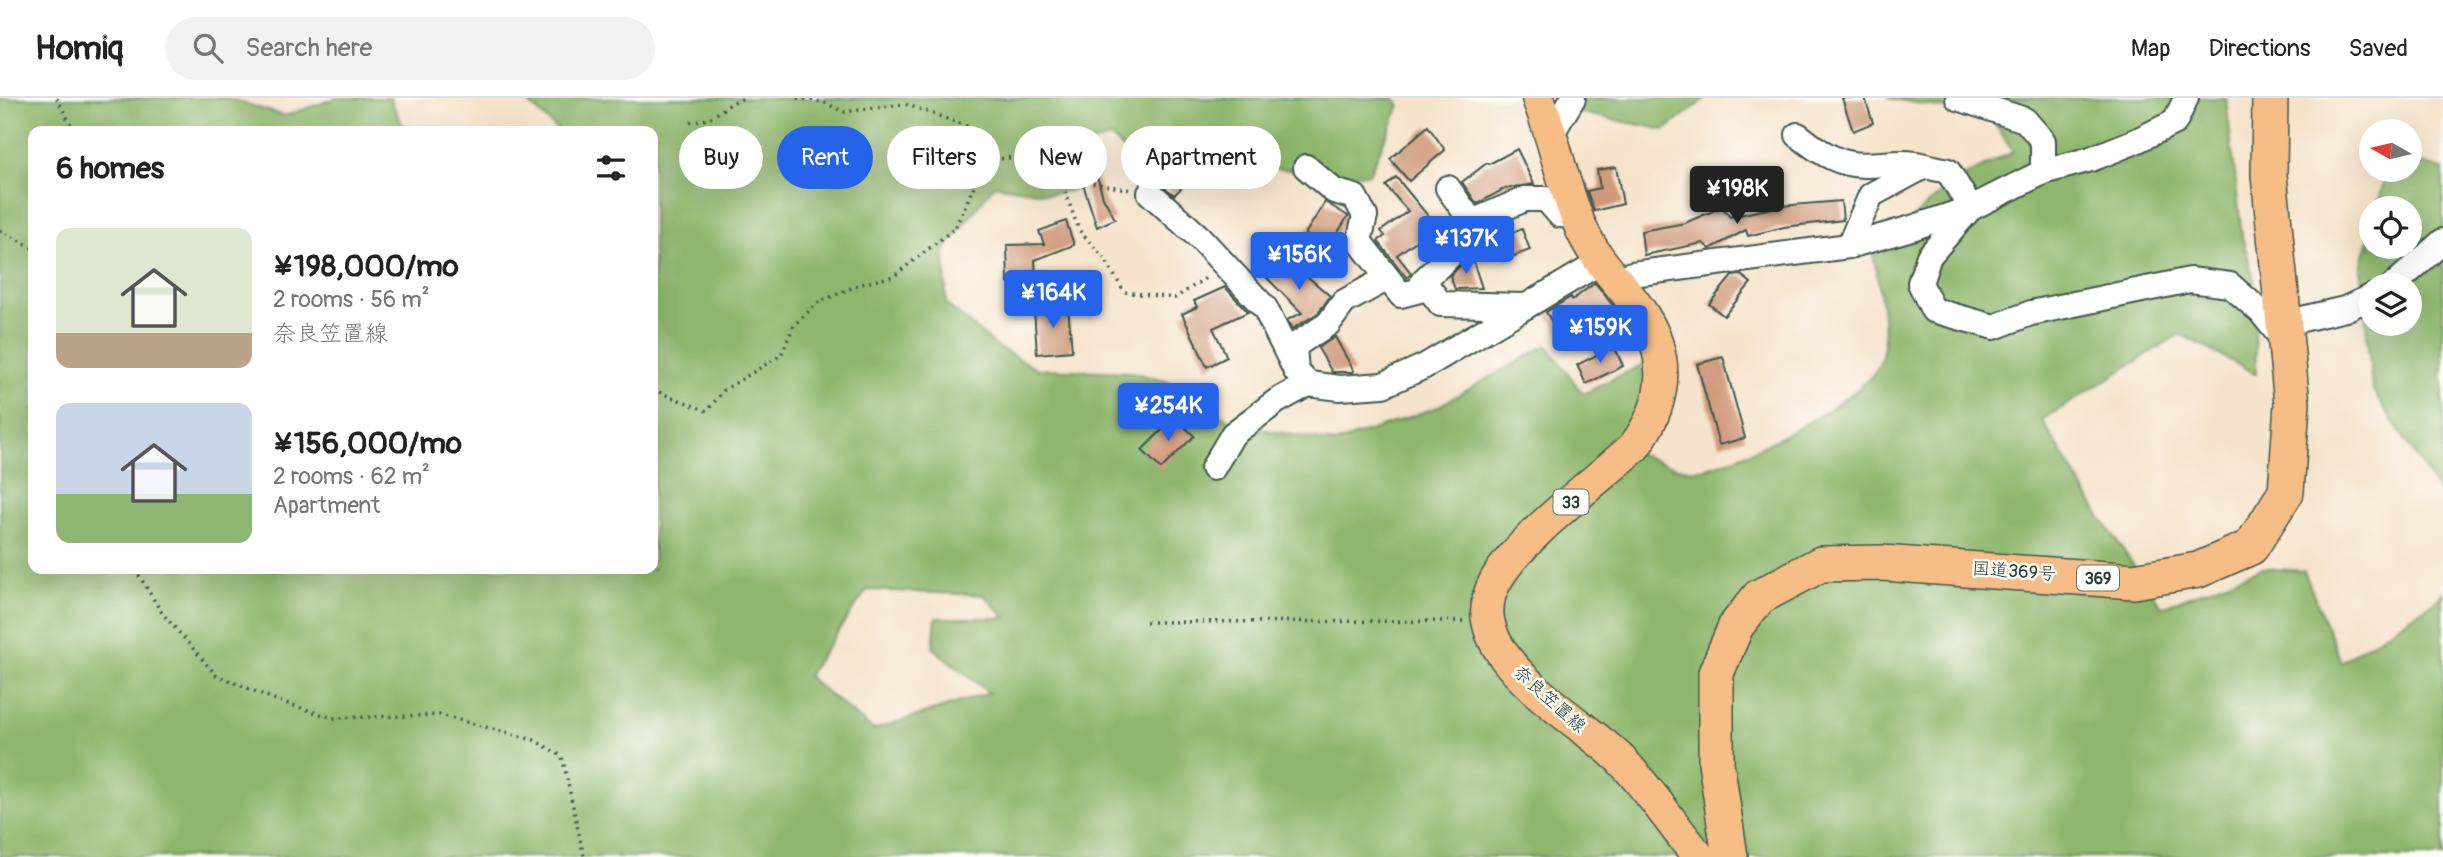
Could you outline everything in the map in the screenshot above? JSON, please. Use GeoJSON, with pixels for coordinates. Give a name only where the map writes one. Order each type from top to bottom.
{"type":"FeatureCollection","features":[{"type":"Feature","properties":{"kind":"highway","name":"国道369号"},"geometry":{"type":"LineString","coordinates":[[1730,857],[1716,762],[1716,673],[1736,626],[1759,597],[1821,564],[1882,563],[2134,581],[2198,570],[2251,547],[2287,492],[2292,404],[2269,175],[2270,98]]}},
{"type":"Feature","properties":{"kind":"main road","name":"33"},"geometry":{"type":"LineString","coordinates":[[1490,628],[1487,613],[1495,581],[1526,545],[1634,447],[1648,428],[1658,405],[1660,359],[1655,338],[1644,316],[1606,271],[1576,216],[1552,133],[1538,98]]}},
{"type":"Feature","properties":{"kind":"main road","name":"奈良笠置線"},"geometry":{"type":"LineString","coordinates":[[1490,628],[1516,672],[1622,760],[1699,857]]}},
{"type":"Feature","properties":{"kind":"street"},"geometry":{"type":"LineString","coordinates":[[1552,133],[1573,98]]}},
{"type":"Feature","properties":{"kind":"street"},"geometry":{"type":"LineString","coordinates":[[1958,98],[2025,120],[2043,141],[2043,173]]}},
{"type":"Feature","properties":{"kind":"street"},"geometry":{"type":"LineString","coordinates":[[1150,194],[1226,265],[1265,308],[1303,377],[1340,388],[1383,384],[1425,366],[1527,306],[1606,271],[1632,274],[1849,246],[1971,208],[2043,173],[2091,159],[2175,122],[2186,98]]}},
{"type":"Feature","properties":{"kind":"street"},"geometry":{"type":"LineString","coordinates":[[1798,135],[1818,151],[1849,164],[1908,161],[1948,170],[1971,208]]}},
{"type":"Feature","properties":{"kind":"street"},"geometry":{"type":"LineString","coordinates":[[1849,246],[1871,195],[1925,166]]}},
{"type":"Feature","properties":{"kind":"street"},"geometry":{"type":"LineString","coordinates":[[1306,167],[1334,191],[1355,197],[1365,216],[1359,241],[1401,295],[1428,288]]}},
{"type":"Feature","properties":{"kind":"street"},"geometry":{"type":"LineString","coordinates":[[1448,188],[1472,222]]}},
{"type":"Feature","properties":{"kind":"street"},"geometry":{"type":"LineString","coordinates":[[1527,306],[1441,304],[1423,281],[1460,246],[1472,222],[1525,199],[1546,200],[1560,215],[1576,216]]}},
{"type":"Feature","properties":{"kind":"street"},"geometry":{"type":"LineString","coordinates":[[1971,208],[1929,256],[1920,283],[1933,310],[1994,327],[2031,313],[2190,281],[2230,285],[2285,332],[2359,303]]}},
{"type":"Feature","properties":{"kind":"street"},"geometry":{"type":"LineString","coordinates":[[2407,273],[2443,241]]}},
{"type":"Feature","properties":{"kind":"street"},"geometry":{"type":"LineString","coordinates":[[1303,377],[1294,346],[1328,324],[1344,302],[1386,279]]}},
{"type":"Feature","properties":{"kind":"street"},"geometry":{"type":"LineString","coordinates":[[1213,468],[1233,434],[1277,401],[1303,377]]}},
{"type":"Feature","properties":{"kind":"path"},"geometry":{"type":"LineString","coordinates":[[57,98],[71,126]]}},
{"type":"Feature","properties":{"kind":"path"},"geometry":{"type":"LineString","coordinates":[[690,122],[704,123],[737,100],[747,98]]}},
{"type":"Feature","properties":{"kind":"path"},"geometry":{"type":"LineString","coordinates":[[797,98],[823,102],[844,112],[905,104],[967,126]]}},
{"type":"Feature","properties":{"kind":"path"},"geometry":{"type":"LineString","coordinates":[[1000,159],[1018,157],[1062,184],[1079,230],[1105,259],[1124,292],[1175,298],[1226,265]]}},
{"type":"Feature","properties":{"kind":"path"},"geometry":{"type":"LineString","coordinates":[[658,392],[708,411],[724,390],[781,355],[794,325],[819,303],[858,285],[894,275],[955,228],[973,189]]}},
{"type":"Feature","properties":{"kind":"path"},"geometry":{"type":"LineString","coordinates":[[0,230],[28,245]]}},
{"type":"Feature","properties":{"kind":"path"},"geometry":{"type":"LineString","coordinates":[[138,574],[162,613],[216,675],[276,700],[333,718],[440,715],[534,740],[562,756],[584,857]]}},
{"type":"Feature","properties":{"kind":"path"},"geometry":{"type":"LineString","coordinates":[[1146,622],[1468,621],[1490,628]]}},
{"type":"Feature","properties":{"kind":"green space"},"geometry":{"type":"Polygon","coordinates":[[[0,98],[227,98],[285,116],[336,98],[390,98],[403,126],[28,126],[28,574],[658,574],[658,126],[554,126],[523,98],[1394,98],[1400,106],[1369,174],[1281,168],[1281,126],[1121,126],[1121,148],[1111,138],[1107,139],[1107,126],[1014,126],[1014,188],[1000,186],[1000,126],[887,126],[887,189],[991,189],[945,250],[946,304],[999,348],[1038,369],[1132,372],[1170,382],[1235,424],[1335,443],[1435,408],[1547,345],[1583,394],[1647,362],[1648,401],[1618,446],[1667,464],[1694,470],[1737,458],[1766,445],[1825,412],[1870,378],[1880,363],[1884,339],[1873,253],[1954,181],[2013,152],[1991,117],[1888,98],[2226,98],[2242,236],[2254,280],[2256,374],[2180,334],[2042,420],[2098,513],[2162,607],[2262,568],[2304,571],[2341,662],[2437,600],[2443,592],[2443,857],[0,857],[0,98]],[[867,590],[807,676],[873,730],[989,693],[933,648],[936,618],[1006,618],[984,595],[867,590]]]}},
{"type":"Feature","properties":{"kind":"green space"},"geometry":{"type":"Polygon","coordinates":[[[1578,98],[1706,98],[1665,130],[1576,112],[1578,98]]]}},
{"type":"Feature","properties":{"kind":"green space"},"geometry":{"type":"Polygon","coordinates":[[[2422,163],[2443,169],[2443,498],[2372,389],[2367,336],[2422,336],[2422,273],[2362,273],[2361,267],[2363,259],[2422,259],[2422,196],[2380,196],[2384,182],[2422,182],[2422,163]]]}},
{"type":"Feature","properties":{"kind":"green space"},"geometry":{"type":"Polygon","coordinates":[[[1019,189],[1079,189],[1050,194],[1019,189]]]}},
{"type":"Feature","properties":{"kind":"building"},"geometry":{"type":"Polygon","coordinates":[[[1842,98],[1865,98],[1873,123],[1853,131],[1842,98]]]}},
{"type":"Feature","properties":{"kind":"building"},"geometry":{"type":"Polygon","coordinates":[[[1428,126],[1445,150],[1409,181],[1390,159],[1428,126]]]}},
{"type":"Feature","properties":{"kind":"building"},"geometry":{"type":"Polygon","coordinates":[[[1517,149],[1534,184],[1504,189],[1477,204],[1462,182],[1487,163],[1517,149]]]}},
{"type":"Feature","properties":{"kind":"building"},"geometry":{"type":"Polygon","coordinates":[[[1616,167],[1623,204],[1594,211],[1587,191],[1600,188],[1597,170],[1616,167]]]}},
{"type":"Feature","properties":{"kind":"building"},"geometry":{"type":"Polygon","coordinates":[[[1396,177],[1443,234],[1440,236],[1444,241],[1439,245],[1437,238],[1434,241],[1427,233],[1397,255],[1411,273],[1407,278],[1378,241],[1385,236],[1381,231],[1408,211],[1386,186],[1396,177]]]}},
{"type":"Feature","properties":{"kind":"building"},"geometry":{"type":"Polygon","coordinates":[[[1085,189],[1101,189],[1115,219],[1097,227],[1085,189]]]}},
{"type":"Feature","properties":{"kind":"building"},"geometry":{"type":"Polygon","coordinates":[[[1167,189],[1181,189],[1174,195],[1167,189]]]}},
{"type":"Feature","properties":{"kind":"building"},"geometry":{"type":"Polygon","coordinates":[[[1841,201],[1843,220],[1784,227],[1748,236],[1746,230],[1710,249],[1703,243],[1644,255],[1641,231],[1685,223],[1722,207],[1730,217],[1781,206],[1841,201]]]}},
{"type":"Feature","properties":{"kind":"building"},"geometry":{"type":"Polygon","coordinates":[[[1325,202],[1348,216],[1328,249],[1305,234],[1325,202]]]}},
{"type":"Feature","properties":{"kind":"building"},"geometry":{"type":"Polygon","coordinates":[[[1066,221],[1074,245],[1035,260],[1036,282],[1008,283],[1007,245],[1044,244],[1039,231],[1066,221]]]}},
{"type":"Feature","properties":{"kind":"building"},"geometry":{"type":"Polygon","coordinates":[[[1522,229],[1530,250],[1506,259],[1505,255],[1491,259],[1483,236],[1499,230],[1502,237],[1522,229]]]}},
{"type":"Feature","properties":{"kind":"building"},"geometry":{"type":"Polygon","coordinates":[[[1471,255],[1482,288],[1455,289],[1450,276],[1471,255]]]}},
{"type":"Feature","properties":{"kind":"building"},"geometry":{"type":"Polygon","coordinates":[[[1286,258],[1330,296],[1318,313],[1292,329],[1287,320],[1302,313],[1267,278],[1286,258]]]}},
{"type":"Feature","properties":{"kind":"building"},"geometry":{"type":"Polygon","coordinates":[[[1741,275],[1751,283],[1724,316],[1709,304],[1732,276],[1741,275]]]}},
{"type":"Feature","properties":{"kind":"building"},"geometry":{"type":"Polygon","coordinates":[[[1595,283],[1618,312],[1569,349],[1546,312],[1571,297],[1572,300],[1595,283]]]}},
{"type":"Feature","properties":{"kind":"building"},"geometry":{"type":"Polygon","coordinates":[[[1225,287],[1248,312],[1213,328],[1227,357],[1207,367],[1182,314],[1197,307],[1194,301],[1225,287]]]}},
{"type":"Feature","properties":{"kind":"building"},"geometry":{"type":"Polygon","coordinates":[[[1068,306],[1072,351],[1037,354],[1034,309],[1068,306]]]}},
{"type":"Feature","properties":{"kind":"building"},"geometry":{"type":"Polygon","coordinates":[[[1335,337],[1353,372],[1332,372],[1318,348],[1335,337]]]}},
{"type":"Feature","properties":{"kind":"building"},"geometry":{"type":"Polygon","coordinates":[[[1614,346],[1623,366],[1586,384],[1577,365],[1614,346]]]}},
{"type":"Feature","properties":{"kind":"building"},"geometry":{"type":"Polygon","coordinates":[[[1723,357],[1745,438],[1719,445],[1697,364],[1723,357]]]}},
{"type":"Feature","properties":{"kind":"building"},"geometry":{"type":"Polygon","coordinates":[[[1175,417],[1194,436],[1161,469],[1142,450],[1175,417]]]}}]}
